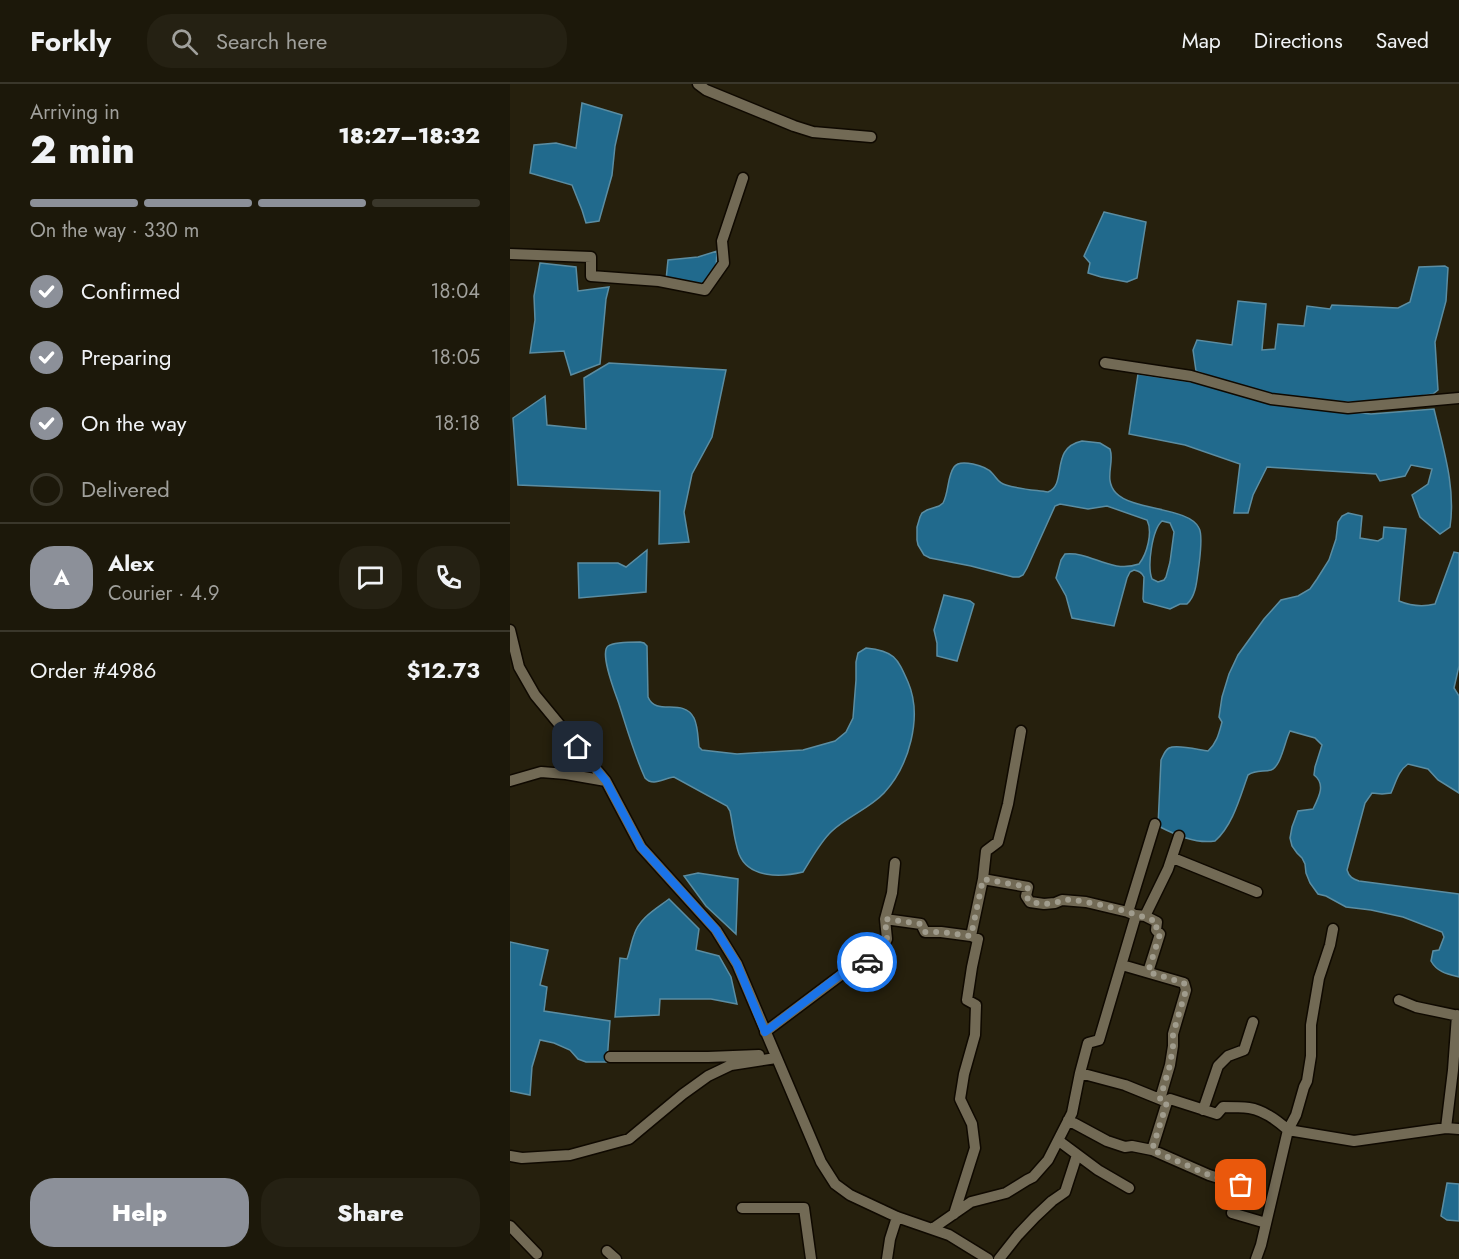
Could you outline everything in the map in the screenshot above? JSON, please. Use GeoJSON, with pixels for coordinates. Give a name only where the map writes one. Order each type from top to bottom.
{"type":"FeatureCollection","features":[{"type":"Feature","properties":{"kind":"street"},"geometry":{"type":"LineString","coordinates":[[698,84],[706,90],[804,129],[824,133],[872,136]]}},
{"type":"Feature","properties":{"kind":"street"},"geometry":{"type":"LineString","coordinates":[[510,254],[591,257],[591,276],[659,281],[705,290],[724,264],[722,241],[743,178]]}},
{"type":"Feature","properties":{"kind":"street"},"geometry":{"type":"LineString","coordinates":[[1105,363],[1191,375],[1271,399],[1348,408],[1459,398]]}},
{"type":"Feature","properties":{"kind":"street"},"geometry":{"type":"LineString","coordinates":[[510,630],[515,668],[606,781],[641,847],[716,930],[737,964],[821,1162],[835,1184],[850,1195],[897,1217],[949,1235],[988,1259]]}},
{"type":"Feature","properties":{"kind":"street"},"geometry":{"type":"LineString","coordinates":[[971,936],[983,879],[986,851],[998,842],[1008,804],[1021,731]]}},
{"type":"Feature","properties":{"kind":"street"},"geometry":{"type":"LineString","coordinates":[[510,781],[541,772],[606,781]]}},
{"type":"Feature","properties":{"kind":"street"},"geometry":{"type":"LineString","coordinates":[[932,1229],[971,1202],[1006,1193],[1033,1177],[1048,1160],[1059,1141],[1072,1113],[1088,1043],[1099,1040],[1136,915],[1155,824]]}},
{"type":"Feature","properties":{"kind":"street"},"geometry":{"type":"LineString","coordinates":[[1136,915],[1173,858],[1179,836]]}},
{"type":"Feature","properties":{"kind":"street"},"geometry":{"type":"LineString","coordinates":[[1173,858],[1257,892]]}},
{"type":"Feature","properties":{"kind":"street"},"geometry":{"type":"LineString","coordinates":[[765,1032],[844,972],[860,968],[880,953],[887,939],[885,919],[892,893],[895,863]]}},
{"type":"Feature","properties":{"kind":"street"},"geometry":{"type":"LineString","coordinates":[[983,879],[1028,887],[1026,896],[1030,902],[1044,904],[1062,900],[1086,902],[1157,922],[1156,930],[1160,934],[1148,972]]}},
{"type":"Feature","properties":{"kind":"street"},"geometry":{"type":"LineString","coordinates":[[885,919],[921,924],[925,932],[941,932],[978,939],[967,1000],[976,1005],[975,1035],[964,1074],[960,1099],[972,1124],[975,1148],[954,1214]]}},
{"type":"Feature","properties":{"kind":"street"},"geometry":{"type":"LineString","coordinates":[[1259,1258],[1288,1130],[1296,1115],[1307,1081],[1311,1056],[1311,1025],[1319,978],[1333,929]]}},
{"type":"Feature","properties":{"kind":"street"},"geometry":{"type":"LineString","coordinates":[[1122,964],[1184,983],[1186,990],[1173,1034],[1170,1065],[1152,1150]]}},
{"type":"Feature","properties":{"kind":"street"},"geometry":{"type":"LineString","coordinates":[[1399,1000],[1458,1016],[1446,1128]]}},
{"type":"Feature","properties":{"kind":"street"},"geometry":{"type":"LineString","coordinates":[[1203,1110],[1218,1066],[1228,1056],[1244,1050],[1253,1022]]}},
{"type":"Feature","properties":{"kind":"street"},"geometry":{"type":"LineString","coordinates":[[610,1057],[775,1056]]}},
{"type":"Feature","properties":{"kind":"street"},"geometry":{"type":"LineString","coordinates":[[510,1156],[522,1158],[570,1155],[629,1139],[708,1076],[731,1065],[775,1056]]}},
{"type":"Feature","properties":{"kind":"street"},"geometry":{"type":"LineString","coordinates":[[1080,1073],[1125,1085],[1163,1101],[1170,1100],[1217,1114],[1223,1107],[1246,1107],[1280,1123],[1288,1130],[1354,1140],[1446,1128],[1459,1129]]}},
{"type":"Feature","properties":{"kind":"street"},"geometry":{"type":"LineString","coordinates":[[1068,1120],[1107,1141],[1125,1147],[1152,1150],[1209,1175],[1241,1185],[1232,1213],[1266,1223]]}},
{"type":"Feature","properties":{"kind":"street"},"geometry":{"type":"LineString","coordinates":[[1059,1141],[1098,1170],[1129,1188]]}},
{"type":"Feature","properties":{"kind":"street"},"geometry":{"type":"LineString","coordinates":[[999,1259],[1035,1217],[1052,1200],[1065,1192],[1077,1155]]}},
{"type":"Feature","properties":{"kind":"street"},"geometry":{"type":"LineString","coordinates":[[742,1208],[804,1208],[811,1259]]}},
{"type":"Feature","properties":{"kind":"street"},"geometry":{"type":"LineString","coordinates":[[887,1259],[897,1217]]}},
{"type":"Feature","properties":{"kind":"street"},"geometry":{"type":"LineString","coordinates":[[510,1226],[537,1254]]}},
{"type":"Feature","properties":{"kind":"street"},"geometry":{"type":"LineString","coordinates":[[607,1251],[616,1259]]}},
{"type":"Feature","properties":{"kind":"water"},"geometry":{"type":"Polygon","coordinates":[[[582,103],[622,115],[615,146],[612,175],[599,221],[586,223],[572,185],[530,173],[534,145],[556,143],[576,148],[582,103]]]}},
{"type":"Feature","properties":{"kind":"water"},"geometry":{"type":"Polygon","coordinates":[[[1104,212],[1146,222],[1137,278],[1127,282],[1088,273],[1090,263],[1084,256],[1104,212]]]}},
{"type":"Feature","properties":{"kind":"water"},"geometry":{"type":"Polygon","coordinates":[[[717,251],[716,267],[704,285],[666,280],[668,260],[698,257],[717,251]]]}},
{"type":"Feature","properties":{"kind":"water"},"geometry":{"type":"Polygon","coordinates":[[[540,263],[576,267],[578,291],[609,287],[600,364],[571,375],[564,351],[530,353],[535,320],[534,296],[540,263]]]}},
{"type":"Feature","properties":{"kind":"water"},"geometry":{"type":"Polygon","coordinates":[[[1445,266],[1448,268],[1446,301],[1435,342],[1438,390],[1433,394],[1378,403],[1322,401],[1276,395],[1226,382],[1196,371],[1193,350],[1197,340],[1232,345],[1238,301],[1266,304],[1262,350],[1275,349],[1278,324],[1304,326],[1307,306],[1330,309],[1332,305],[1398,308],[1410,302],[1419,267],[1445,266]]]}},
{"type":"Feature","properties":{"kind":"water"},"geometry":{"type":"Polygon","coordinates":[[[609,363],[726,370],[712,437],[692,474],[684,512],[689,542],[659,544],[660,491],[518,485],[513,418],[545,396],[547,425],[586,429],[584,378],[609,363]]]}},
{"type":"Feature","properties":{"kind":"water"},"geometry":{"type":"Polygon","coordinates":[[[1138,374],[1198,383],[1279,404],[1371,414],[1434,409],[1450,482],[1450,527],[1440,534],[1420,517],[1412,495],[1428,484],[1432,469],[1411,465],[1405,476],[1380,481],[1376,474],[1267,467],[1253,495],[1248,513],[1234,513],[1240,464],[1185,445],[1129,434],[1138,374]]]}},
{"type":"Feature","properties":{"kind":"water"},"geometry":{"type":"Polygon","coordinates":[[[1082,441],[1100,443],[1110,449],[1110,482],[1116,493],[1135,503],[1184,516],[1199,528],[1201,546],[1197,580],[1193,596],[1187,604],[1180,604],[1170,609],[1144,602],[1144,577],[1134,570],[1127,578],[1114,626],[1072,618],[1066,596],[1056,578],[1065,554],[1083,556],[1119,566],[1129,566],[1139,564],[1147,549],[1149,525],[1147,520],[1107,506],[1088,509],[1060,504],[1055,506],[1027,568],[1019,577],[924,555],[917,540],[920,517],[922,513],[943,503],[950,475],[957,464],[967,463],[984,468],[992,473],[999,482],[1006,485],[1048,492],[1054,488],[1062,458],[1072,445],[1082,441]],[[1162,521],[1153,540],[1150,557],[1151,573],[1152,579],[1158,582],[1166,577],[1170,562],[1174,532],[1170,523],[1162,521]]]}},
{"type":"Feature","properties":{"kind":"water"},"geometry":{"type":"Polygon","coordinates":[[[1348,513],[1362,516],[1360,538],[1378,541],[1383,538],[1384,527],[1406,529],[1399,601],[1404,603],[1422,606],[1435,604],[1454,552],[1459,553],[1459,666],[1454,688],[1459,696],[1459,793],[1438,780],[1428,769],[1408,764],[1400,773],[1391,793],[1372,793],[1365,803],[1347,870],[1359,881],[1459,894],[1459,977],[1439,970],[1431,961],[1433,951],[1439,950],[1444,937],[1442,932],[1403,917],[1346,907],[1318,894],[1310,883],[1305,864],[1292,846],[1290,838],[1298,811],[1313,809],[1321,787],[1314,775],[1322,745],[1315,738],[1290,731],[1280,759],[1274,768],[1248,775],[1227,827],[1215,841],[1193,840],[1158,826],[1161,760],[1165,752],[1173,747],[1208,751],[1214,745],[1222,722],[1219,717],[1222,697],[1238,655],[1281,600],[1298,596],[1310,589],[1329,560],[1336,539],[1338,522],[1348,513]]]}},
{"type":"Feature","properties":{"kind":"water"},"geometry":{"type":"Polygon","coordinates":[[[647,550],[646,592],[579,598],[578,563],[618,563],[626,567],[647,550]]]}},
{"type":"Feature","properties":{"kind":"water"},"geometry":{"type":"Polygon","coordinates":[[[944,595],[974,604],[957,661],[937,656],[934,630],[944,595]]]}},
{"type":"Feature","properties":{"kind":"water"},"geometry":{"type":"Polygon","coordinates":[[[623,642],[640,642],[647,646],[648,697],[652,703],[663,707],[677,707],[689,712],[694,718],[699,747],[702,750],[737,754],[803,750],[835,741],[846,732],[853,718],[858,653],[866,648],[889,653],[901,667],[912,696],[914,725],[907,755],[893,782],[884,793],[828,835],[803,872],[776,875],[758,872],[750,868],[739,854],[727,806],[674,777],[655,782],[645,778],[634,751],[605,657],[608,646],[623,642]]]}},
{"type":"Feature","properties":{"kind":"water"},"geometry":{"type":"Polygon","coordinates":[[[698,873],[738,879],[736,934],[706,906],[684,876],[698,873]]]}},
{"type":"Feature","properties":{"kind":"water"},"geometry":{"type":"Polygon","coordinates":[[[669,899],[699,929],[696,950],[719,956],[731,977],[737,1004],[711,999],[660,999],[659,1015],[615,1017],[620,958],[627,959],[636,929],[648,914],[669,899]]]}},
{"type":"Feature","properties":{"kind":"water"},"geometry":{"type":"Polygon","coordinates":[[[510,942],[548,950],[540,985],[547,987],[544,1011],[610,1021],[607,1062],[586,1062],[578,1059],[570,1050],[540,1040],[532,1067],[530,1095],[510,1091],[510,942]]]}},
{"type":"Feature","properties":{"kind":"water"},"geometry":{"type":"Polygon","coordinates":[[[1447,1183],[1459,1184],[1459,1221],[1447,1220],[1441,1216],[1447,1183]]]}},
{"type":"Feature","properties":{"kind":"way so far"},"geometry":{"type":"LineString","coordinates":[[867,962],[880,953],[887,939],[885,919],[921,924],[925,932],[971,936],[983,879],[1028,887],[1026,896],[1030,902],[1044,904],[1062,900],[1086,902],[1145,916],[1157,922],[1156,930],[1160,934],[1148,972],[1184,983],[1186,990],[1173,1034],[1170,1065],[1160,1099],[1167,1102],[1152,1150],[1209,1175],[1241,1185]]}},
{"type":"Feature","properties":{"kind":"route"},"geometry":{"type":"LineString","coordinates":[[578,747],[606,781],[641,847],[716,930],[737,964],[765,1032],[844,972],[860,968],[867,962]]}}]}
